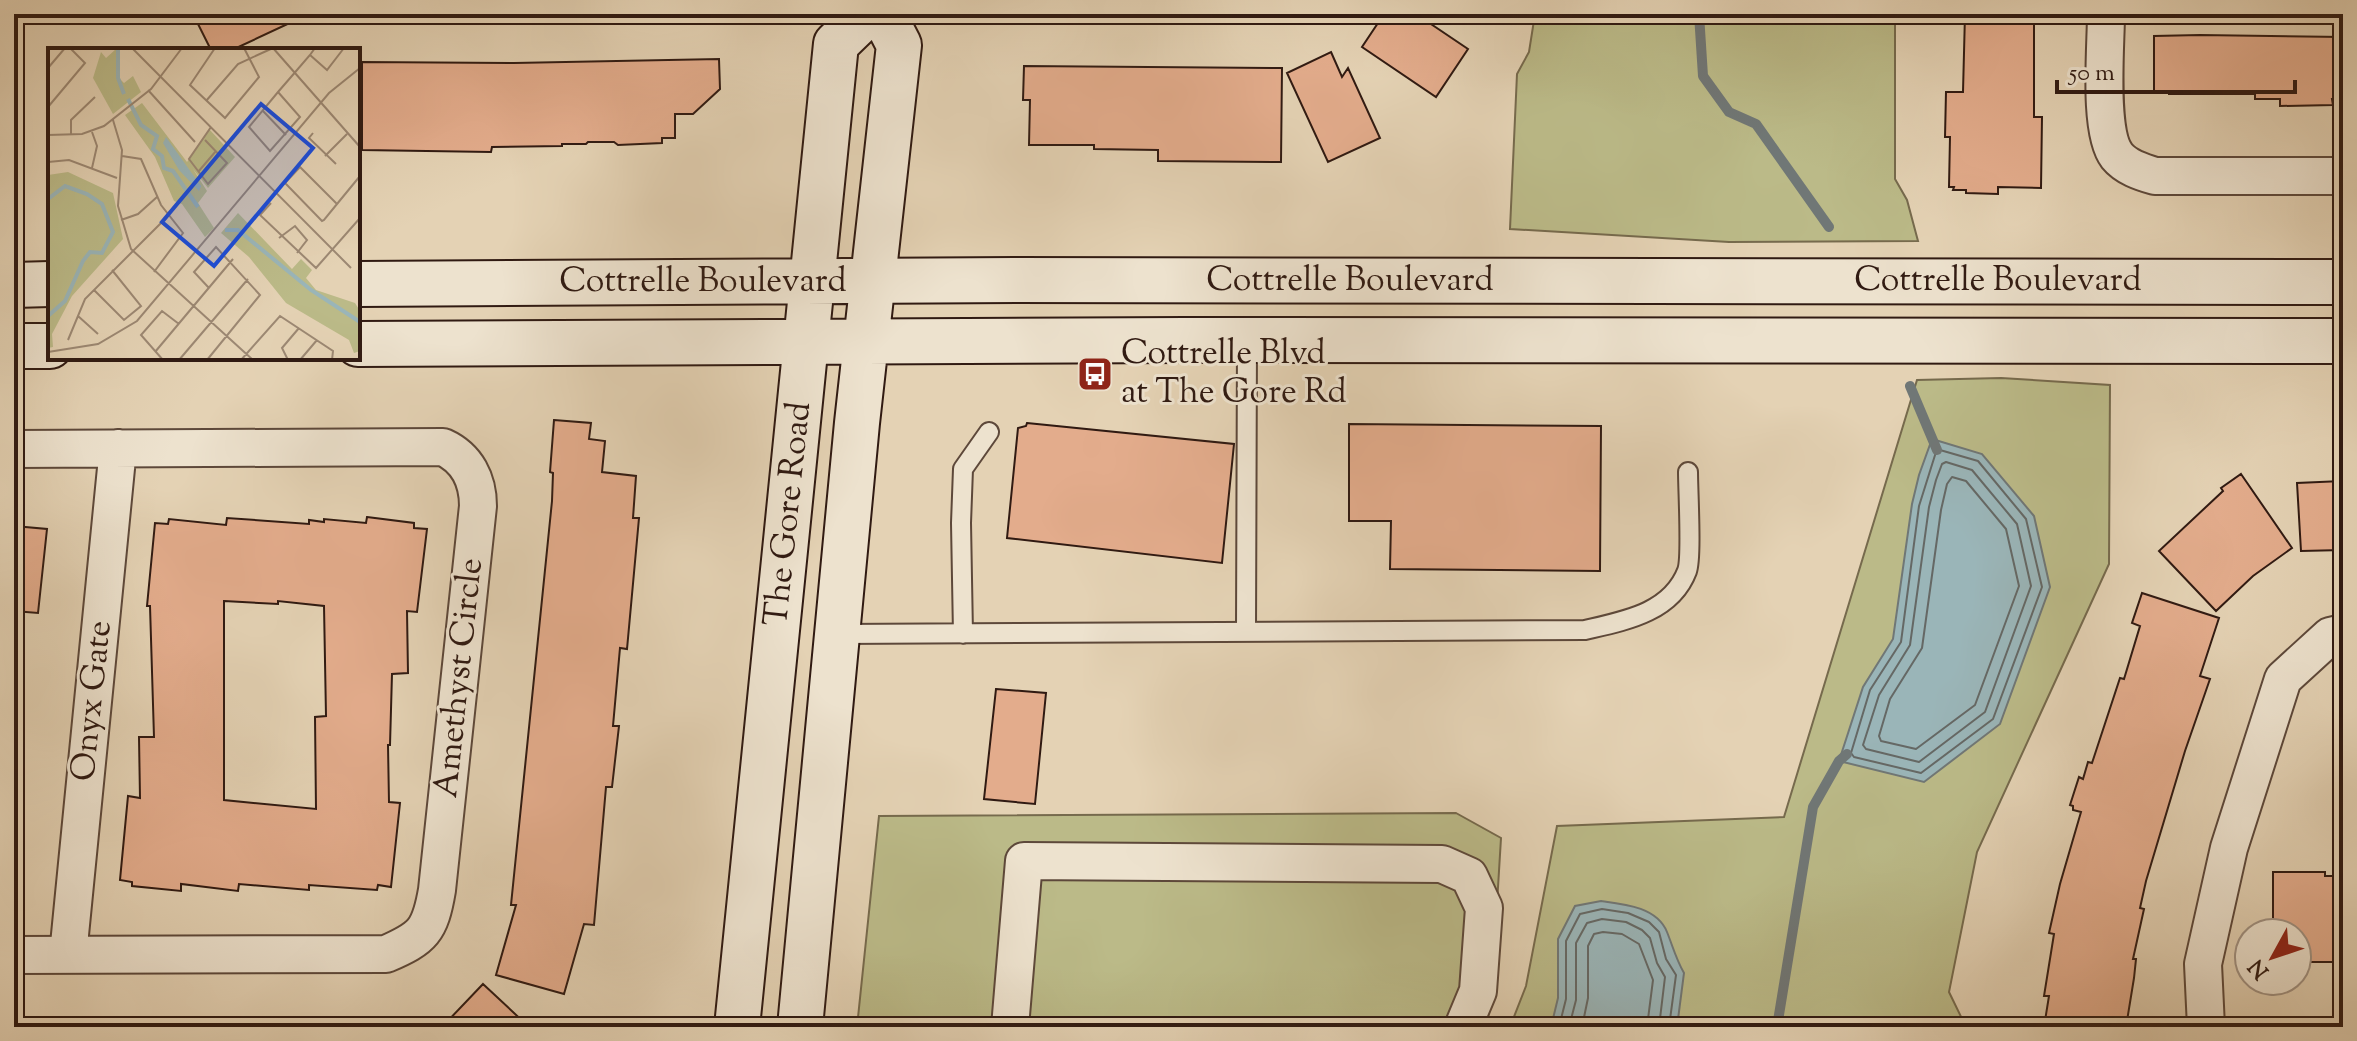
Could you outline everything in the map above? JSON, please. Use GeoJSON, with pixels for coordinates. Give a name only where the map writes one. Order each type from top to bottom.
{"type":"FeatureCollection","features":[{"type":"Feature","properties":{"kind":"main road","name":"The Gore Road"},"geometry":{"type":"LineString","coordinates":[[737,1027],[836,44],[867,14]]}},
{"type":"Feature","properties":{"kind":"main road","name":"The Gore Road"},"geometry":{"type":"LineString","coordinates":[[800,1027],[899,45],[883,14]]}},
{"type":"Feature","properties":{"kind":"main road","name":"Cottrelle Boulevard"},"geometry":{"type":"LineString","coordinates":[[360,284],[1753,280],[2343,282]]}},
{"type":"Feature","properties":{"kind":"main road"},"geometry":{"type":"LineString","coordinates":[[14,285],[48,284]]}},
{"type":"Feature","properties":{"kind":"main road","name":"Cottrelle Boulevard"},"geometry":{"type":"LineString","coordinates":[[360,344],[2343,341]]}},
{"type":"Feature","properties":{"kind":"main road"},"geometry":{"type":"LineString","coordinates":[[14,346],[48,346]]}},
{"type":"Feature","properties":{"kind":"street"},"geometry":{"type":"LineString","coordinates":[[2106,14],[2108,140],[2118,158],[2155,176],[2343,176]]}},
{"type":"Feature","properties":{"kind":"street","name":"Amethyst Circle"},"geometry":{"type":"LineString","coordinates":[[14,449],[443,447],[455,453],[467,466],[476,482],[478,506],[437,890],[433,917],[415,941],[386,954],[14,955]]}},
{"type":"Feature","properties":{"kind":"street","name":"Onyx Gate"},"geometry":{"type":"LineString","coordinates":[[68,955],[118,448]]}},
{"type":"Feature","properties":{"kind":"street"},"geometry":{"type":"LineString","coordinates":[[2206,1027],[2203,964],[2229,848],[2283,679],[2330,636],[2343,633]]}},
{"type":"Feature","properties":{"kind":"street"},"geometry":{"type":"LineString","coordinates":[[1010,1027],[1024,861],[1442,864],[1469,876],[1484,908],[1478,991],[1463,1027]]}},
{"type":"Feature","properties":{"kind":"lane"},"geometry":{"type":"LineString","coordinates":[[1246,632],[1247,341]]}},
{"type":"Feature","properties":{"kind":"lane"},"geometry":{"type":"LineString","coordinates":[[963,634],[963,469],[989,432]]}},
{"type":"Feature","properties":{"kind":"lane"},"geometry":{"type":"LineString","coordinates":[[839,634],[1585,630],[1629,620],[1667,602],[1688,570],[1688,472]]}},
{"type":"Feature","properties":{"kind":"shaded area"},"geometry":{"type":"Polygon","coordinates":[[[1535,14],[1895,14],[1895,179],[1907,200],[1918,241],[1729,242],[1510,229],[1517,74],[1529,52],[1535,14]]]}},
{"type":"Feature","properties":{"kind":"shaded area"},"geometry":{"type":"Polygon","coordinates":[[[2001,378],[2110,385],[2109,564],[1977,852],[1949,992],[1966,1027],[1510,1027],[1526,986],[1557,826],[1784,817],[1917,380],[2001,378]]]}},
{"type":"Feature","properties":{"kind":"shaded area"},"geometry":{"type":"Polygon","coordinates":[[[1456,813],[1501,838],[1491,1002],[1486,1027],[857,1027],[879,816],[1456,813]]]}},
{"type":"Feature","properties":{"kind":"water"},"geometry":{"type":"Polygon","coordinates":[[[1932,439],[1982,454],[2034,516],[2050,587],[2000,724],[1924,782],[1839,761],[1863,687],[1893,639],[1912,504],[1932,439]]]}},
{"type":"Feature","properties":{"kind":"water"},"geometry":{"type":"Polygon","coordinates":[[[1601,901],[1648,912],[1667,932],[1684,973],[1677,1027],[1551,1027],[1558,998],[1558,939],[1575,906],[1601,901]]]}},
{"type":"Feature","properties":{"kind":"building"},"geometry":{"type":"Polygon","coordinates":[[[193,14],[309,14],[236,48],[210,48],[193,14]]]}},
{"type":"Feature","properties":{"kind":"building"},"geometry":{"type":"Polygon","coordinates":[[[1384,14],[1416,14],[1468,49],[1436,97],[1362,47],[1384,14]]]}},
{"type":"Feature","properties":{"kind":"building"},"geometry":{"type":"Polygon","coordinates":[[[1965,14],[2034,14],[2034,117],[2042,117],[2041,188],[1998,187],[1998,194],[1966,193],[1966,190],[1949,187],[1950,137],[1945,137],[1946,92],[1963,92],[1965,14]]]}},
{"type":"Feature","properties":{"kind":"building"},"geometry":{"type":"Polygon","coordinates":[[[2154,36],[2343,37],[2343,99],[2332,99],[2333,105],[2280,106],[2280,99],[2255,99],[2255,94],[2169,94],[2169,91],[2154,91],[2154,36]]]}},
{"type":"Feature","properties":{"kind":"building"},"geometry":{"type":"Polygon","coordinates":[[[1331,52],[1342,77],[1348,68],[1380,138],[1328,162],[1287,73],[1331,52]]]}},
{"type":"Feature","properties":{"kind":"building"},"geometry":{"type":"Polygon","coordinates":[[[719,59],[720,89],[693,114],[675,114],[675,138],[662,138],[662,143],[618,145],[614,142],[588,142],[562,146],[492,147],[491,152],[362,150],[362,62],[719,59]]]}},
{"type":"Feature","properties":{"kind":"building"},"geometry":{"type":"Polygon","coordinates":[[[1024,66],[1282,68],[1281,162],[1158,161],[1158,150],[1094,149],[1094,145],[1029,145],[1030,100],[1023,100],[1024,66]]]}},
{"type":"Feature","properties":{"kind":"building"},"geometry":{"type":"Polygon","coordinates":[[[554,420],[591,423],[589,439],[605,441],[602,472],[636,476],[633,518],[639,518],[627,649],[620,648],[613,726],[619,726],[612,787],[606,787],[594,925],[584,924],[564,994],[496,975],[516,905],[511,905],[552,501],[553,473],[550,472],[554,420]]]}},
{"type":"Feature","properties":{"kind":"building"},"geometry":{"type":"Polygon","coordinates":[[[1027,423],[1234,444],[1222,563],[1007,538],[1018,428],[1027,423]]]}},
{"type":"Feature","properties":{"kind":"building"},"geometry":{"type":"Polygon","coordinates":[[[1349,424],[1601,426],[1600,571],[1390,569],[1391,521],[1349,521],[1349,424]]]}},
{"type":"Feature","properties":{"kind":"building"},"geometry":{"type":"Polygon","coordinates":[[[2241,474],[2292,548],[2253,576],[2216,611],[2159,551],[2223,491],[2221,488],[2241,474]]]}},
{"type":"Feature","properties":{"kind":"building"},"geometry":{"type":"Polygon","coordinates":[[[2342,481],[2343,550],[2301,551],[2297,483],[2342,481]]]}},
{"type":"Feature","properties":{"kind":"building"},"geometry":{"type":"Polygon","coordinates":[[[367,517],[414,523],[414,528],[427,529],[417,612],[407,611],[408,673],[392,674],[389,802],[400,803],[391,887],[378,885],[377,890],[309,885],[309,890],[239,884],[238,891],[181,884],[181,891],[132,886],[132,882],[120,880],[128,796],[140,798],[139,737],[154,737],[150,606],[147,606],[155,523],[168,524],[169,519],[226,525],[227,518],[309,524],[309,520],[324,522],[324,519],[366,523],[367,517]],[[224,601],[224,800],[316,809],[315,717],[326,716],[324,606],[278,601],[278,604],[224,601]]]}},
{"type":"Feature","properties":{"kind":"building"},"geometry":{"type":"Polygon","coordinates":[[[14,526],[47,529],[38,613],[14,611],[14,526]]]}},
{"type":"Feature","properties":{"kind":"building"},"geometry":{"type":"Polygon","coordinates":[[[2142,593],[2219,618],[2200,676],[2210,679],[2146,881],[2126,1027],[2044,1027],[2049,996],[2044,996],[2054,934],[2049,933],[2081,812],[2073,810],[2070,805],[2079,777],[2083,779],[2088,762],[2092,763],[2120,678],[2124,679],[2140,626],[2132,623],[2142,593]]]}},
{"type":"Feature","properties":{"kind":"building"},"geometry":{"type":"Polygon","coordinates":[[[996,689],[1046,693],[1035,804],[984,799],[996,689]]]}},
{"type":"Feature","properties":{"kind":"building"},"geometry":{"type":"Polygon","coordinates":[[[2273,872],[2325,872],[2325,876],[2343,876],[2343,962],[2313,962],[2313,917],[2273,917],[2273,872]]]}},
{"type":"Feature","properties":{"kind":"building"},"geometry":{"type":"Polygon","coordinates":[[[483,984],[529,1027],[442,1027],[483,984]]]}},
{"type":"Feature","properties":{"kind":"waterway"},"geometry":{"type":"LineString","coordinates":[[1699,14],[1703,76],[1729,112],[1756,124],[1829,227]]}},
{"type":"Feature","properties":{"kind":"waterway"},"geometry":{"type":"LineString","coordinates":[[1910,386],[1937,450]]}},
{"type":"Feature","properties":{"kind":"waterway"},"geometry":{"type":"LineString","coordinates":[[1777,1027],[1813,807],[1839,761],[1847,754]]}},
{"type":"Feature","properties":{"kind":"place","name":"Cottrelle Blvd at The Gore Rd"},"geometry":{"type":"Point","coordinates":[1095,374]}}]}
